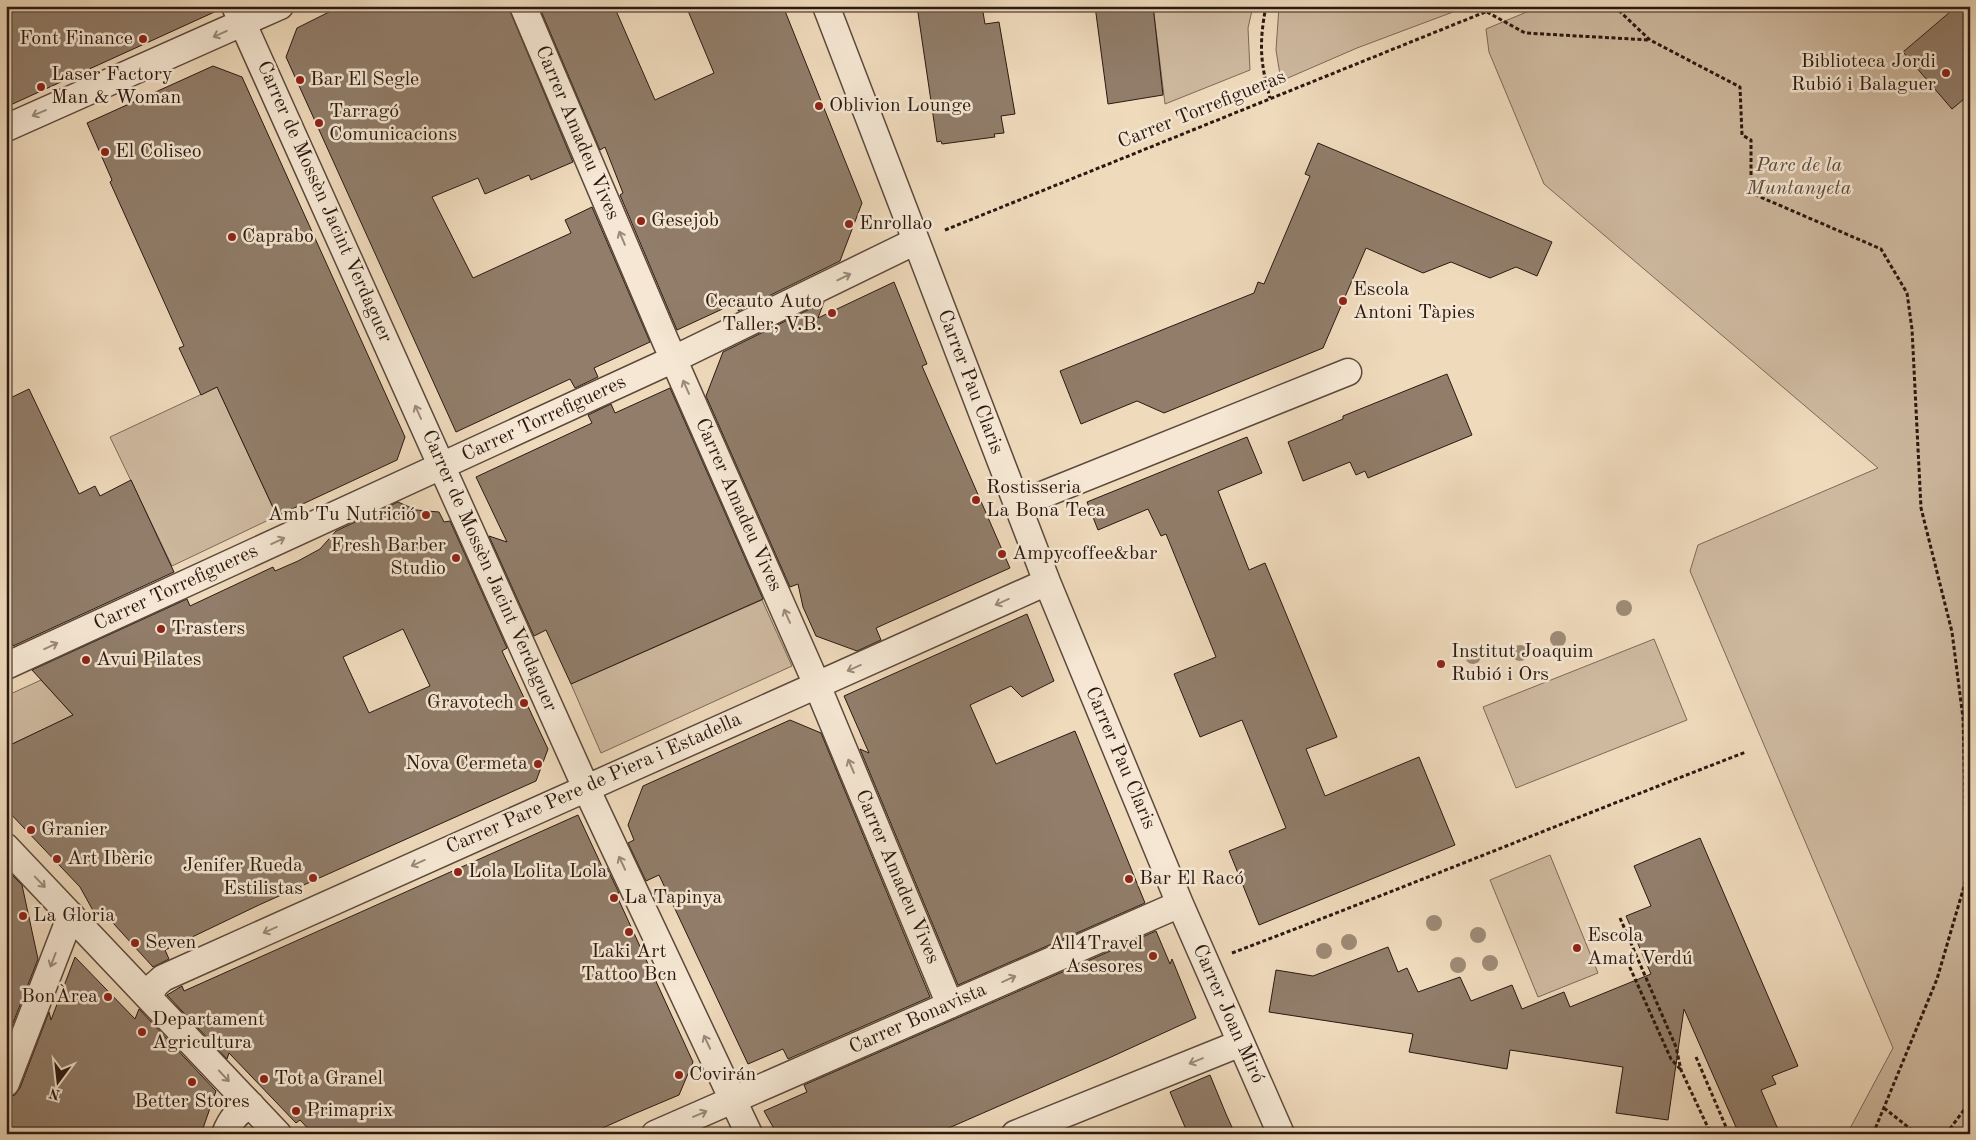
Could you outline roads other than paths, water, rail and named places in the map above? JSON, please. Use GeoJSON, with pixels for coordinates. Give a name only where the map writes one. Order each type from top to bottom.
{"type":"FeatureCollection","features":[{"type":"Feature","properties":{"kind":"street"},"geometry":{"type":"LineString","coordinates":[[6,128],[239,15],[280,6]]}},
{"type":"Feature","properties":{"kind":"street","name":"Carrer Amadeu Vives"},"geometry":{"type":"LineString","coordinates":[[523,6],[674,359],[817,684],[950,1004]]}},
{"type":"Feature","properties":{"kind":"street","name":"Carrer Pau Claris"},"geometry":{"type":"LineString","coordinates":[[826,6],[1047,582],[1178,899]]}},
{"type":"Feature","properties":{"kind":"street","name":"Carrer de Mossèn Jacint Verdaguer"},"geometry":{"type":"LineString","coordinates":[[239,15],[586,788],[749,1134]]}},
{"type":"Feature","properties":{"kind":"street","name":"Carrer Torrefigueres"},"geometry":{"type":"LineString","coordinates":[[6,666],[674,359],[916,242]]}},
{"type":"Feature","properties":{"kind":"street"},"geometry":{"type":"LineString","coordinates":[[1017,505],[1348,372]]}},
{"type":"Feature","properties":{"kind":"street","name":"Carrer Pare Pere de Piera i Estadella"},"geometry":{"type":"LineString","coordinates":[[150,997],[154,986],[163,978],[1047,582]]}},
{"type":"Feature","properties":{"kind":"street"},"geometry":{"type":"LineString","coordinates":[[6,847],[278,1134]]}},
{"type":"Feature","properties":{"kind":"street","name":"Carrer Joan Miró"},"geometry":{"type":"LineString","coordinates":[[1178,899],[1281,1134]]}},
{"type":"Feature","properties":{"kind":"street","name":"Carrer Bonavista"},"geometry":{"type":"LineString","coordinates":[[655,1134],[950,1004],[1178,899]]}},
{"type":"Feature","properties":{"kind":"street"},"geometry":{"type":"LineString","coordinates":[[6,1083],[71,915]]}},
{"type":"Feature","properties":{"kind":"street"},"geometry":{"type":"LineString","coordinates":[[1015,1134],[1241,1043]]}},
{"type":"Feature","properties":{"kind":"street"},"geometry":{"type":"LineString","coordinates":[[225,1134],[230,1120],[238,1112],[251,1105]]}},
{"type":"Feature","properties":{"kind":"place","name":"Font Finance"},"geometry":{"type":"Point","coordinates":[143,39]}},
{"type":"Feature","properties":{"kind":"place","name":"Biblioteca Jordi Rubió i Balaguer"},"geometry":{"type":"Point","coordinates":[1946,73]}},
{"type":"Feature","properties":{"kind":"place","name":"Bar El Segle"},"geometry":{"type":"Point","coordinates":[300,80]}},
{"type":"Feature","properties":{"kind":"place","name":"Laser Factory Man & Woman"},"geometry":{"type":"Point","coordinates":[41,87]}},
{"type":"Feature","properties":{"kind":"place","name":"Oblivion Lounge"},"geometry":{"type":"Point","coordinates":[819,106]}},
{"type":"Feature","properties":{"kind":"place","name":"Tarragó Comunicacions"},"geometry":{"type":"Point","coordinates":[319,123]}},
{"type":"Feature","properties":{"kind":"place","name":"El Coliseo"},"geometry":{"type":"Point","coordinates":[105,152]}},
{"type":"Feature","properties":{"kind":"place","name":"Gesejob"},"geometry":{"type":"Point","coordinates":[641,221]}},
{"type":"Feature","properties":{"kind":"place","name":"Enrollao"},"geometry":{"type":"Point","coordinates":[849,224]}},
{"type":"Feature","properties":{"kind":"place","name":"Caprabo"},"geometry":{"type":"Point","coordinates":[232,237]}},
{"type":"Feature","properties":{"kind":"place","name":"Escola Antoni Tàpies"},"geometry":{"type":"Point","coordinates":[1343,301]}},
{"type":"Feature","properties":{"kind":"place","name":"Cecauto Auto Taller, V.B."},"geometry":{"type":"Point","coordinates":[832,313]}},
{"type":"Feature","properties":{"kind":"place","name":"Rostisseria La Bona Teca"},"geometry":{"type":"Point","coordinates":[976,500]}},
{"type":"Feature","properties":{"kind":"place","name":"Amb Tu Nutrició"},"geometry":{"type":"Point","coordinates":[426,515]}},
{"type":"Feature","properties":{"kind":"place","name":"Ampycoffee&bar"},"geometry":{"type":"Point","coordinates":[1002,554]}},
{"type":"Feature","properties":{"kind":"place","name":"Fresh Barber Studio"},"geometry":{"type":"Point","coordinates":[456,558]}},
{"type":"Feature","properties":{"kind":"place","name":"Trasters"},"geometry":{"type":"Point","coordinates":[161,629]}},
{"type":"Feature","properties":{"kind":"place","name":"Avui Pilates"},"geometry":{"type":"Point","coordinates":[86,660]}},
{"type":"Feature","properties":{"kind":"place","name":"Institut Joaquim Rubió i Ors"},"geometry":{"type":"Point","coordinates":[1441,664]}},
{"type":"Feature","properties":{"kind":"place","name":"Gravotech"},"geometry":{"type":"Point","coordinates":[524,703]}},
{"type":"Feature","properties":{"kind":"place","name":"Nova Cermeta"},"geometry":{"type":"Point","coordinates":[538,764]}},
{"type":"Feature","properties":{"kind":"place","name":"Granier"},"geometry":{"type":"Point","coordinates":[31,830]}},
{"type":"Feature","properties":{"kind":"place","name":"Art Ibèric"},"geometry":{"type":"Point","coordinates":[57,859]}},
{"type":"Feature","properties":{"kind":"place","name":"Lola Lolita Lola"},"geometry":{"type":"Point","coordinates":[458,872]}},
{"type":"Feature","properties":{"kind":"place","name":"Jenifer Rueda Estilistas"},"geometry":{"type":"Point","coordinates":[313,878]}},
{"type":"Feature","properties":{"kind":"place","name":"Bar El Racó"},"geometry":{"type":"Point","coordinates":[1129,879]}},
{"type":"Feature","properties":{"kind":"place","name":"La Tapinya"},"geometry":{"type":"Point","coordinates":[614,898]}},
{"type":"Feature","properties":{"kind":"place","name":"La Gloria"},"geometry":{"type":"Point","coordinates":[23,916]}},
{"type":"Feature","properties":{"kind":"place","name":"Laki Art Tattoo Bcn"},"geometry":{"type":"Point","coordinates":[629,932]}},
{"type":"Feature","properties":{"kind":"place","name":"Seven"},"geometry":{"type":"Point","coordinates":[135,943]}},
{"type":"Feature","properties":{"kind":"place","name":"Escola Amat Verdú"},"geometry":{"type":"Point","coordinates":[1577,948]}},
{"type":"Feature","properties":{"kind":"place","name":"All4Travel Asesores"},"geometry":{"type":"Point","coordinates":[1153,956]}},
{"type":"Feature","properties":{"kind":"place","name":"BonÀrea"},"geometry":{"type":"Point","coordinates":[108,997]}},
{"type":"Feature","properties":{"kind":"place","name":"Departament Agricultura"},"geometry":{"type":"Point","coordinates":[142,1032]}},
{"type":"Feature","properties":{"kind":"place","name":"Covirán"},"geometry":{"type":"Point","coordinates":[679,1075]}},
{"type":"Feature","properties":{"kind":"place","name":"Tot a Granel"},"geometry":{"type":"Point","coordinates":[264,1079]}},
{"type":"Feature","properties":{"kind":"place","name":"Better Stores"},"geometry":{"type":"Point","coordinates":[192,1082]}},
{"type":"Feature","properties":{"kind":"place","name":"Primaprix"},"geometry":{"type":"Point","coordinates":[296,1111]}},
{"type":"Feature","properties":{"kind":"park label","name":"Parc de la Muntanyeta"},"geometry":{"type":"Point","coordinates":[1799,178]}}]}
